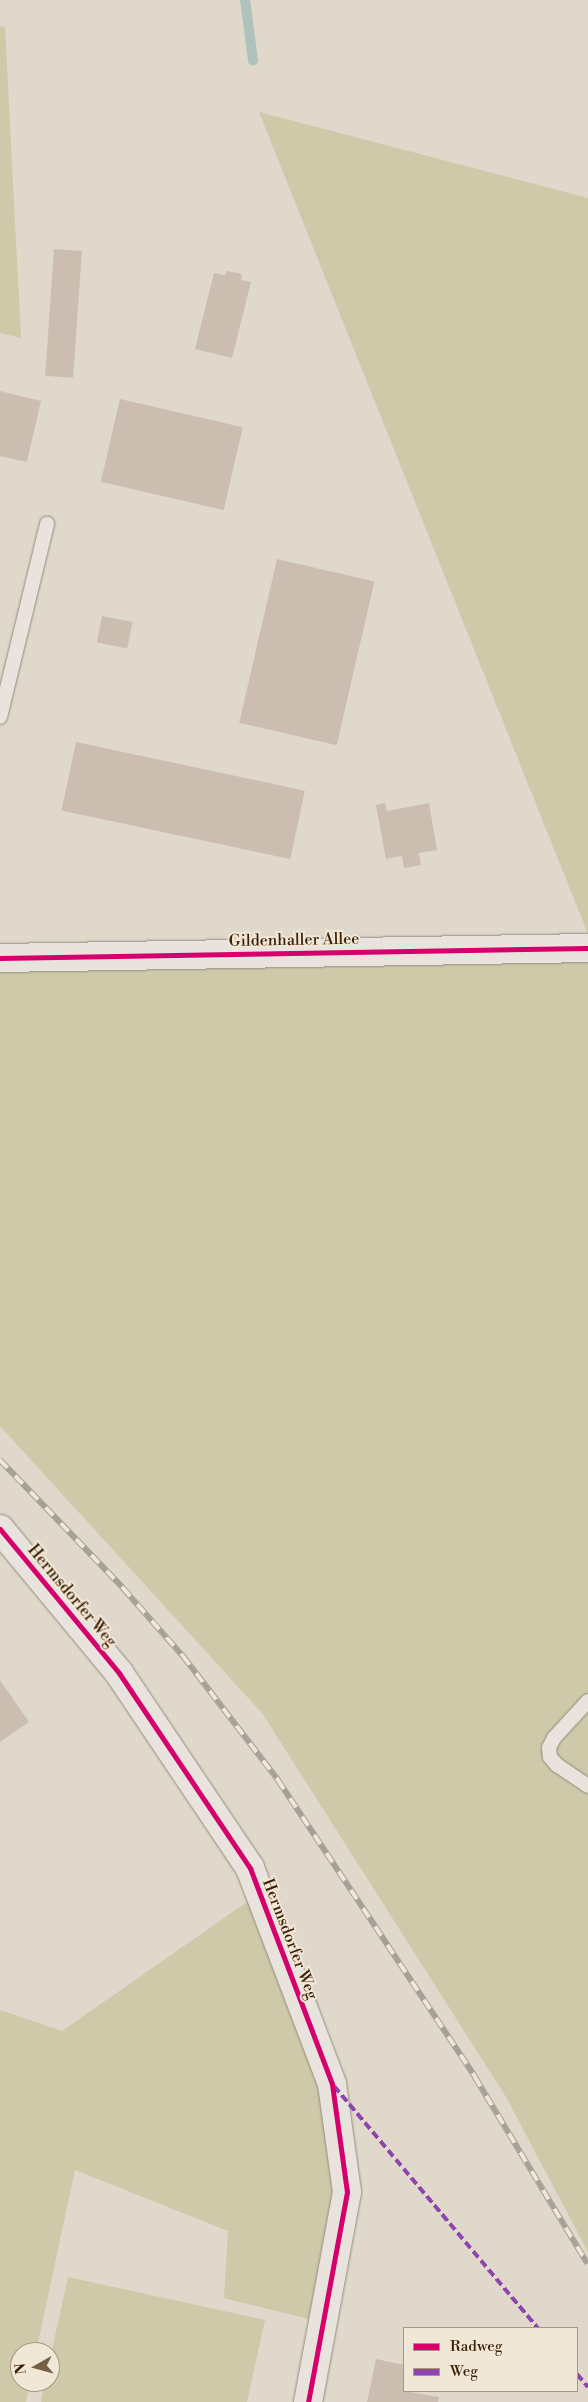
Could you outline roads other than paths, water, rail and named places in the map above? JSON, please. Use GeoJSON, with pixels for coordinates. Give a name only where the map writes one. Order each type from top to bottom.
{"type":"FeatureCollection","features":[{"type":"Feature","properties":{"kind":"street","name":"Gildenhaller Allee"},"geometry":{"type":"LineString","coordinates":[[0,958],[588,948]]}},
{"type":"Feature","properties":{"kind":"street","name":"Hermsdorfer Weg"},"geometry":{"type":"LineString","coordinates":[[0,1529],[119,1673],[250,1868],[332,2084],[347,2192],[308,2402]]}},
{"type":"Feature","properties":{"kind":"lane"},"geometry":{"type":"LineString","coordinates":[[0,717],[48,524]]}},
{"type":"Feature","properties":{"kind":"lane"},"geometry":{"type":"LineString","coordinates":[[588,1701],[554,1738],[549,1748],[550,1757],[557,1765],[588,1786]]}},
{"type":"Feature","properties":{"kind":"waterway"},"geometry":{"type":"LineString","coordinates":[[245,0],[253,60]]}},
{"type":"Feature","properties":{"kind":"railway"},"geometry":{"type":"LineString","coordinates":[[0,1460],[123,1588],[183,1656],[278,1780],[475,2077],[588,2264]]}}]}
